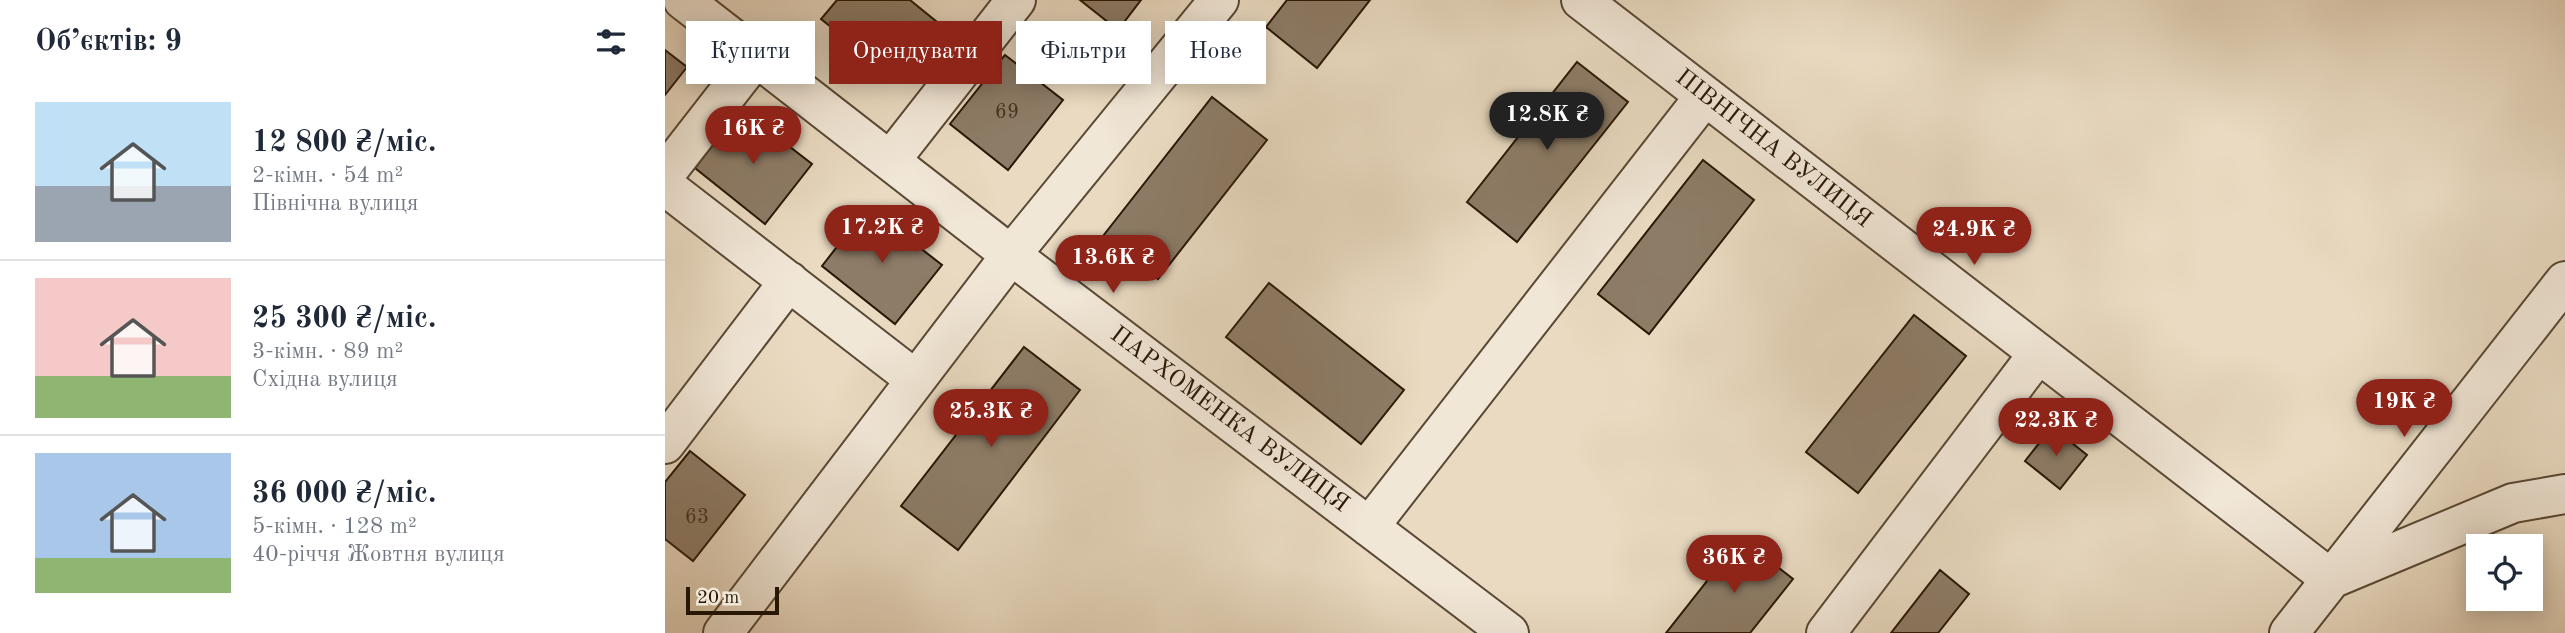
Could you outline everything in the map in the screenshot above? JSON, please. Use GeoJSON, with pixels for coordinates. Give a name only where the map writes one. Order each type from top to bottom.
{"type":"FeatureCollection","features":[{"type":"Feature","properties":{"kind":"street","name":"ПАРХОМЕНКА ВУЛИЦЯ"},"geometry":{"type":"LineString","coordinates":[[683,0],[710,21]]}},
{"type":"Feature","properties":{"kind":"street"},"geometry":{"type":"LineString","coordinates":[[890,161],[1016,0]]}},
{"type":"Feature","properties":{"kind":"street"},"geometry":{"type":"LineString","coordinates":[[723,633],[1011,255],[1219,0]]}},
{"type":"Feature","properties":{"kind":"street","name":"ПІВНІЧНА ВУЛИЦЯ"},"geometry":{"type":"LineString","coordinates":[[1581,0],[2331,579]]}},
{"type":"Feature","properties":{"kind":"street"},"geometry":{"type":"LineString","coordinates":[[665,174],[735,84]]}},
{"type":"Feature","properties":{"kind":"street","name":"ПАРХОМЕНКА ВУЛИЦЯ"},"geometry":{"type":"LineString","coordinates":[[791,84],[1011,255],[1509,633]]}},
{"type":"Feature","properties":{"kind":"street"},"geometry":{"type":"LineString","coordinates":[[1369,527],[1705,96]]}},
{"type":"Feature","properties":{"kind":"street"},"geometry":{"type":"LineString","coordinates":[[665,186],[916,380]]}},
{"type":"Feature","properties":{"kind":"street"},"geometry":{"type":"LineString","coordinates":[[665,444],[789,281]]}},
{"type":"Feature","properties":{"kind":"street"},"geometry":{"type":"LineString","coordinates":[[2289,633],[2565,281]]}},
{"type":"Feature","properties":{"kind":"street"},"geometry":{"type":"LineString","coordinates":[[1826,633],[2038,354]]}},
{"type":"Feature","properties":{"kind":"street"},"geometry":{"type":"LineString","coordinates":[[2331,579],[2513,503],[2565,494]]}},
{"type":"Feature","properties":{"kind":"building"},"geometry":{"type":"Polygon","coordinates":[[[837,0],[910,0],[936,21],[829,21],[829,25],[821,19],[837,0]]]}},
{"type":"Feature","properties":{"kind":"building"},"geometry":{"type":"Polygon","coordinates":[[[1080,0],[1141,0],[1125,21],[1107,21],[1080,0]]]}},
{"type":"Feature","properties":{"kind":"building"},"geometry":{"type":"Polygon","coordinates":[[[1287,0],[1370,0],[1317,68],[1266,27],[1287,0]]]}},
{"type":"Feature","properties":{"kind":"building"},"geometry":{"type":"Polygon","coordinates":[[[665,50],[686,68],[665,95],[665,50]]]}},
{"type":"Feature","properties":{"kind":"building"},"geometry":{"type":"Polygon","coordinates":[[[1005,55],[1016,64],[1016,84],[1042,84],[1063,100],[1008,170],[950,124],[982,84],[1002,84],[1002,59],[1005,55]]]}},
{"type":"Feature","properties":{"kind":"building"},"geometry":{"type":"Polygon","coordinates":[[[1577,62],[1628,102],[1517,242],[1467,202],[1577,62]]]}},
{"type":"Feature","properties":{"kind":"building"},"geometry":{"type":"Polygon","coordinates":[[[1212,97],[1267,140],[1158,279],[1103,236],[1212,97]]]}},
{"type":"Feature","properties":{"kind":"building"},"geometry":{"type":"Polygon","coordinates":[[[741,109],[812,164],[765,224],[695,168],[741,109]]]}},
{"type":"Feature","properties":{"kind":"building"},"geometry":{"type":"Polygon","coordinates":[[[1703,160],[1754,200],[1649,334],[1598,294],[1703,160]]]}},
{"type":"Feature","properties":{"kind":"building"},"geometry":{"type":"Polygon","coordinates":[[[868,207],[942,265],[895,324],[822,266],[868,207]]]}},
{"type":"Feature","properties":{"kind":"building"},"geometry":{"type":"Polygon","coordinates":[[[1269,283],[1404,390],[1361,444],[1226,337],[1269,283]]]}},
{"type":"Feature","properties":{"kind":"building"},"geometry":{"type":"Polygon","coordinates":[[[1914,315],[1966,356],[1858,493],[1806,452],[1914,315]]]}},
{"type":"Feature","properties":{"kind":"building"},"geometry":{"type":"Polygon","coordinates":[[[1024,347],[1080,390],[958,550],[901,506],[1024,347]]]}},
{"type":"Feature","properties":{"kind":"building"},"geometry":{"type":"Polygon","coordinates":[[[2052,427],[2087,455],[2060,489],[2025,461],[2052,427]]]}},
{"type":"Feature","properties":{"kind":"building"},"geometry":{"type":"Polygon","coordinates":[[[690,451],[745,495],[693,561],[665,539],[665,482],[690,451]]]}},
{"type":"Feature","properties":{"kind":"building"},"geometry":{"type":"Polygon","coordinates":[[[1741,538],[1793,579],[1750,633],[1666,633],[1741,538]]]}},
{"type":"Feature","properties":{"kind":"building"},"geometry":{"type":"Polygon","coordinates":[[[1940,570],[1969,594],[1938,633],[1891,633],[1940,570]]]}}]}
